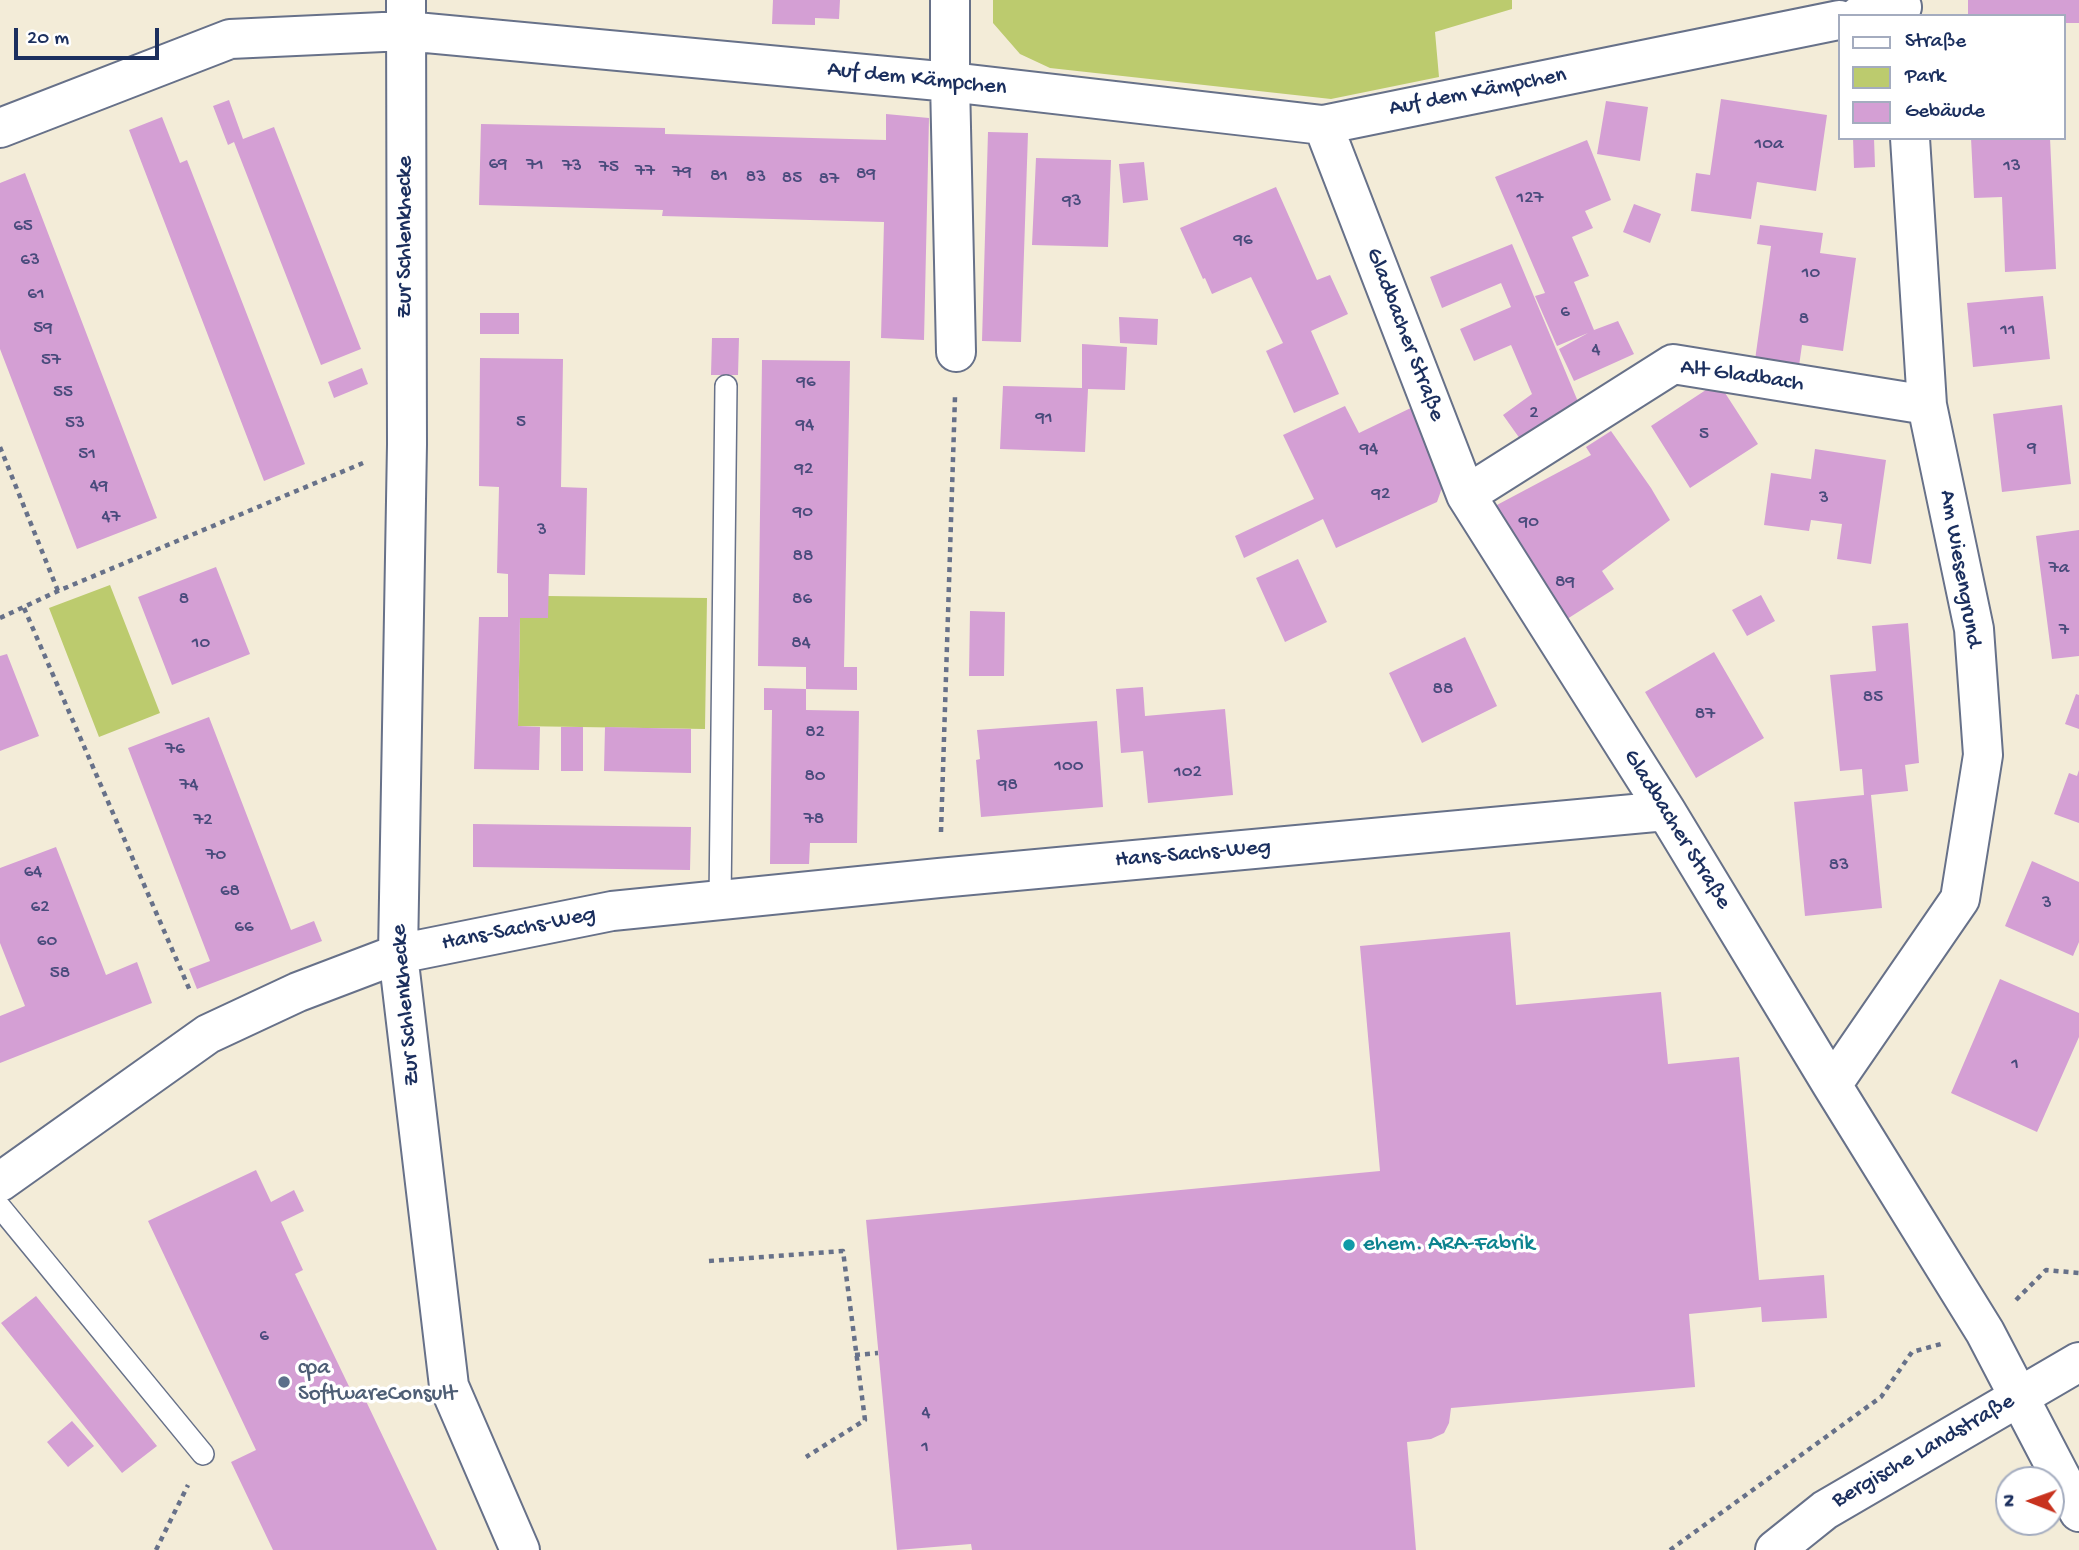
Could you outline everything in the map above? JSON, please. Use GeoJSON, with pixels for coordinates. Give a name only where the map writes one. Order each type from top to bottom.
{"type":"FeatureCollection","features":[{"type":"Feature","properties":{"kind":"street"},"geometry":{"type":"LineString","coordinates":[[950,0],[956,352]]}},
{"type":"Feature","properties":{"kind":"street"},"geometry":{"type":"LineString","coordinates":[[1870,14],[1902,8]]}},
{"type":"Feature","properties":{"kind":"street","name":"Auf dem Kämpchen"},"geometry":{"type":"LineString","coordinates":[[0,128],[230,39],[405,15],[1323,125],[1838,20]]}},
{"type":"Feature","properties":{"kind":"street","name":"Zur Schlenkhecke"},"geometry":{"type":"LineString","coordinates":[[405,15],[407,444],[398,954],[449,1386],[520,1550]]}},
{"type":"Feature","properties":{"kind":"street","name":"Gladbacher Straße"},"geometry":{"type":"LineString","coordinates":[[1323,125],[1466,495],[1666,811],[1985,1332],[2079,1512]]}},
{"type":"Feature","properties":{"kind":"street","name":"Am Wiesengrund"},"geometry":{"type":"LineString","coordinates":[[1832,1085],[1960,899],[1983,755],[1974,629],[1927,405],[1910,140]]}},
{"type":"Feature","properties":{"kind":"street","name":"Alt Gladbach"},"geometry":{"type":"LineString","coordinates":[[1466,495],[1673,364],[1927,405]]}},
{"type":"Feature","properties":{"kind":"street","name":"Hans-Sachs-Weg"},"geometry":{"type":"LineString","coordinates":[[0,1182],[208,1034],[298,992],[398,954],[612,911],[1666,811]]}},
{"type":"Feature","properties":{"kind":"street","name":"Bergische Landstraße"},"geometry":{"type":"LineString","coordinates":[[1775,1550],[1825,1510],[2079,1362]]}},
{"type":"Feature","properties":{"kind":"lane"},"geometry":{"type":"LineString","coordinates":[[720,901],[726,386]]}},
{"type":"Feature","properties":{"kind":"lane"},"geometry":{"type":"LineString","coordinates":[[0,1207],[203,1454]]}},
{"type":"Feature","properties":{"kind":"path"},"geometry":{"type":"LineString","coordinates":[[939,878],[956,352]]}},
{"type":"Feature","properties":{"kind":"path"},"geometry":{"type":"LineString","coordinates":[[0,618],[407,444]]}},
{"type":"Feature","properties":{"kind":"path"},"geometry":{"type":"LineString","coordinates":[[0,447],[58,591]]}},
{"type":"Feature","properties":{"kind":"path"},"geometry":{"type":"LineString","coordinates":[[24,608],[208,1034]]}},
{"type":"Feature","properties":{"kind":"path"},"geometry":{"type":"LineString","coordinates":[[709,1261],[843,1251],[865,1420],[806,1457]]}},
{"type":"Feature","properties":{"kind":"path"},"geometry":{"type":"LineString","coordinates":[[1670,1550],[1881,1397],[1912,1352],[1985,1332],[2046,1270],[2079,1273]]}},
{"type":"Feature","properties":{"kind":"path"},"geometry":{"type":"LineString","coordinates":[[855,1354],[878,1353]]}},
{"type":"Feature","properties":{"kind":"path"},"geometry":{"type":"LineString","coordinates":[[156,1550],[203,1454]]}},
{"type":"Feature","properties":{"kind":"green space"},"geometry":{"type":"Polygon","coordinates":[[[993,0],[1512,0],[1512,9],[1435,32],[1439,77],[1331,99],[1050,68],[1020,54],[993,23],[993,0]]]}},
{"type":"Feature","properties":{"kind":"green space"},"geometry":{"type":"Polygon","coordinates":[[[110,585],[160,713],[99,737],[49,608],[110,585]]]}},
{"type":"Feature","properties":{"kind":"green space"},"geometry":{"type":"Polygon","coordinates":[[[548,596],[707,598],[705,729],[518,726],[520,618],[548,596]]]}},
{"type":"Feature","properties":{"kind":"building"},"geometry":{"type":"Polygon","coordinates":[[[773,0],[840,0],[839,19],[815,18],[815,25],[772,24],[773,0]]]}},
{"type":"Feature","properties":{"kind":"building"},"geometry":{"type":"Polygon","coordinates":[[[1968,0],[2079,0],[2079,23],[2065,23],[2065,14],[1968,14],[1968,0]]]}},
{"type":"Feature","properties":{"kind":"building"},"geometry":{"type":"Polygon","coordinates":[[[1721,99],[1827,115],[1816,191],[1757,182],[1751,219],[1691,211],[1696,173],[1710,175],[1721,99]]]}},
{"type":"Feature","properties":{"kind":"building"},"geometry":{"type":"Polygon","coordinates":[[[229,100],[243,139],[274,127],[361,349],[321,365],[234,142],[228,145],[213,106],[229,100]]]}},
{"type":"Feature","properties":{"kind":"building"},"geometry":{"type":"Polygon","coordinates":[[[1606,101],[1648,107],[1640,161],[1597,154],[1606,101]]]}},
{"type":"Feature","properties":{"kind":"building"},"geometry":{"type":"Polygon","coordinates":[[[886,114],[929,118],[924,340],[881,338],[884,222],[662,216],[663,210],[479,205],[481,124],[665,128],[665,134],[886,140],[886,114]]]}},
{"type":"Feature","properties":{"kind":"building"},"geometry":{"type":"Polygon","coordinates":[[[162,117],[180,163],[187,160],[305,464],[264,481],[129,130],[162,117]]]}},
{"type":"Feature","properties":{"kind":"building"},"geometry":{"type":"Polygon","coordinates":[[[988,132],[1028,133],[1021,342],[982,341],[988,132]]]}},
{"type":"Feature","properties":{"kind":"building"},"geometry":{"type":"Polygon","coordinates":[[[1587,140],[1611,200],[1585,211],[1593,228],[1572,237],[1589,276],[1574,282],[1594,330],[1618,321],[1634,354],[1574,381],[1559,349],[1588,333],[1557,346],[1535,296],[1545,293],[1495,177],[1587,140]]]}},
{"type":"Feature","properties":{"kind":"building"},"geometry":{"type":"Polygon","coordinates":[[[1853,140],[1874,140],[1875,167],[1854,168],[1853,140]]]}},
{"type":"Feature","properties":{"kind":"building"},"geometry":{"type":"Polygon","coordinates":[[[1971,140],[2050,140],[2056,269],[2005,272],[2002,197],[1974,198],[1971,140]]]}},
{"type":"Feature","properties":{"kind":"building"},"geometry":{"type":"Polygon","coordinates":[[[1036,158],[1111,160],[1108,247],[1032,245],[1036,158]]]}},
{"type":"Feature","properties":{"kind":"building"},"geometry":{"type":"Polygon","coordinates":[[[1144,162],[1148,200],[1123,203],[1119,164],[1144,162]]]}},
{"type":"Feature","properties":{"kind":"building"},"geometry":{"type":"Polygon","coordinates":[[[25,173],[157,518],[77,549],[0,349],[0,183],[25,173]]]}},
{"type":"Feature","properties":{"kind":"building"},"geometry":{"type":"Polygon","coordinates":[[[1276,187],[1317,280],[1330,275],[1348,314],[1311,331],[1339,394],[1294,413],[1266,351],[1283,343],[1251,277],[1212,294],[1180,228],[1276,187]]]}},
{"type":"Feature","properties":{"kind":"building"},"geometry":{"type":"Polygon","coordinates":[[[1634,204],[1661,214],[1650,243],[1623,232],[1634,204]]]}},
{"type":"Feature","properties":{"kind":"building"},"geometry":{"type":"Polygon","coordinates":[[[1760,225],[1823,233],[1820,253],[1856,258],[1843,351],[1802,345],[1799,366],[1755,360],[1771,246],[1757,244],[1760,225]]]}},
{"type":"Feature","properties":{"kind":"building"},"geometry":{"type":"Polygon","coordinates":[[[1512,244],[1579,404],[1523,443],[1503,415],[1532,394],[1511,345],[1474,361],[1460,329],[1511,307],[1501,283],[1442,308],[1430,277],[1512,244]]]}},
{"type":"Feature","properties":{"kind":"building"},"geometry":{"type":"Polygon","coordinates":[[[2043,296],[2050,359],[1973,367],[1967,303],[2043,296]]]}},
{"type":"Feature","properties":{"kind":"building"},"geometry":{"type":"Polygon","coordinates":[[[480,313],[519,313],[519,334],[480,334],[480,313]]]}},
{"type":"Feature","properties":{"kind":"building"},"geometry":{"type":"Polygon","coordinates":[[[1119,317],[1158,319],[1157,345],[1120,343],[1119,317]]]}},
{"type":"Feature","properties":{"kind":"building"},"geometry":{"type":"Polygon","coordinates":[[[712,338],[739,338],[738,375],[711,375],[712,338]]]}},
{"type":"Feature","properties":{"kind":"building"},"geometry":{"type":"Polygon","coordinates":[[[1082,344],[1127,347],[1125,390],[1088,389],[1085,452],[1000,449],[1003,386],[1082,388],[1082,344]]]}},
{"type":"Feature","properties":{"kind":"building"},"geometry":{"type":"Polygon","coordinates":[[[480,358],[563,359],[561,487],[587,488],[585,575],[549,574],[548,618],[520,618],[518,726],[540,727],[539,770],[474,769],[479,617],[508,617],[508,574],[497,573],[499,487],[479,486],[480,358]]]}},
{"type":"Feature","properties":{"kind":"building"},"geometry":{"type":"Polygon","coordinates":[[[762,360],[850,361],[844,667],[857,667],[857,690],[806,689],[806,667],[758,666],[762,360]]]}},
{"type":"Feature","properties":{"kind":"building"},"geometry":{"type":"Polygon","coordinates":[[[362,368],[368,384],[334,398],[328,382],[362,368]]]}},
{"type":"Feature","properties":{"kind":"building"},"geometry":{"type":"Polygon","coordinates":[[[1718,382],[1758,444],[1690,488],[1651,426],[1718,382]]]}},
{"type":"Feature","properties":{"kind":"building"},"geometry":{"type":"Polygon","coordinates":[[[1419,404],[1437,443],[1426,447],[1443,485],[1437,502],[1336,548],[1323,519],[1244,558],[1235,536],[1314,499],[1283,435],[1345,406],[1359,433],[1419,404]]]}},
{"type":"Feature","properties":{"kind":"building"},"geometry":{"type":"Polygon","coordinates":[[[2062,405],[2071,484],[2002,492],[1993,414],[2062,405]]]}},
{"type":"Feature","properties":{"kind":"building"},"geometry":{"type":"Polygon","coordinates":[[[1611,431],[1670,520],[1602,571],[1614,589],[1564,621],[1495,506],[1591,455],[1586,447],[1611,431]]]}},
{"type":"Feature","properties":{"kind":"building"},"geometry":{"type":"Polygon","coordinates":[[[1815,449],[1886,460],[1871,564],[1837,559],[1842,524],[1811,520],[1809,531],[1764,525],[1771,473],[1811,479],[1815,449]]]}},
{"type":"Feature","properties":{"kind":"building"},"geometry":{"type":"Polygon","coordinates":[[[2079,530],[2079,656],[2052,659],[2036,536],[2079,530]]]}},
{"type":"Feature","properties":{"kind":"building"},"geometry":{"type":"Polygon","coordinates":[[[1298,559],[1327,622],[1285,642],[1256,578],[1298,559]]]}},
{"type":"Feature","properties":{"kind":"building"},"geometry":{"type":"Polygon","coordinates":[[[216,567],[250,654],[172,685],[138,597],[216,567]]]}},
{"type":"Feature","properties":{"kind":"building"},"geometry":{"type":"Polygon","coordinates":[[[1761,595],[1775,621],[1747,636],[1732,610],[1761,595]]]}},
{"type":"Feature","properties":{"kind":"building"},"geometry":{"type":"Polygon","coordinates":[[[970,611],[1005,612],[1004,676],[969,676],[970,611]]]}},
{"type":"Feature","properties":{"kind":"building"},"geometry":{"type":"Polygon","coordinates":[[[1908,623],[1919,763],[1905,765],[1908,791],[1871,795],[1882,908],[1805,916],[1794,802],[1864,795],[1862,769],[1840,771],[1830,675],[1876,671],[1872,626],[1908,623]]]}},
{"type":"Feature","properties":{"kind":"building"},"geometry":{"type":"Polygon","coordinates":[[[1465,637],[1497,706],[1422,743],[1389,673],[1465,637]]]}},
{"type":"Feature","properties":{"kind":"building"},"geometry":{"type":"Polygon","coordinates":[[[1714,652],[1764,738],[1696,778],[1645,692],[1714,652]]]}},
{"type":"Feature","properties":{"kind":"building"},"geometry":{"type":"Polygon","coordinates":[[[7,654],[39,736],[0,751],[0,656],[7,654]]]}},
{"type":"Feature","properties":{"kind":"building"},"geometry":{"type":"Polygon","coordinates":[[[1143,687],[1145,716],[1225,709],[1233,795],[1148,803],[1143,751],[1121,753],[1116,689],[1143,687]]]}},
{"type":"Feature","properties":{"kind":"building"},"geometry":{"type":"Polygon","coordinates":[[[764,688],[806,689],[806,710],[859,711],[857,843],[810,843],[809,864],[770,864],[772,710],[764,710],[764,688]]]}},
{"type":"Feature","properties":{"kind":"building"},"geometry":{"type":"Polygon","coordinates":[[[2076,694],[2079,695],[2079,729],[2065,724],[2076,694]]]}},
{"type":"Feature","properties":{"kind":"building"},"geometry":{"type":"Polygon","coordinates":[[[209,717],[291,930],[314,921],[322,941],[197,989],[189,969],[210,961],[128,748],[209,717]]]}},
{"type":"Feature","properties":{"kind":"building"},"geometry":{"type":"Polygon","coordinates":[[[1097,721],[1103,807],[981,817],[976,760],[980,759],[977,730],[1097,721]]]}},
{"type":"Feature","properties":{"kind":"building"},"geometry":{"type":"Polygon","coordinates":[[[561,727],[583,727],[583,771],[561,771],[561,727]]]}},
{"type":"Feature","properties":{"kind":"building"},"geometry":{"type":"Polygon","coordinates":[[[605,727],[691,729],[691,773],[604,771],[605,727]]]}},
{"type":"Feature","properties":{"kind":"building"},"geometry":{"type":"Polygon","coordinates":[[[2079,770],[2079,823],[2054,814],[2069,773],[2077,776],[2079,770]]]}},
{"type":"Feature","properties":{"kind":"building"},"geometry":{"type":"Polygon","coordinates":[[[473,824],[691,827],[690,870],[473,867],[473,824]]]}},
{"type":"Feature","properties":{"kind":"building"},"geometry":{"type":"Polygon","coordinates":[[[56,847],[106,975],[137,962],[152,1003],[0,1063],[0,1016],[25,1006],[0,943],[0,868],[56,847]]]}},
{"type":"Feature","properties":{"kind":"building"},"geometry":{"type":"Polygon","coordinates":[[[2032,861],[2079,882],[2079,942],[2073,956],[2005,926],[2032,861]]]}},
{"type":"Feature","properties":{"kind":"building","name":"ehem. ARA-Fabrik"},"geometry":{"type":"Polygon","coordinates":[[[1510,932],[1516,1005],[1661,992],[1668,1064],[1739,1057],[1759,1280],[1824,1275],[1827,1318],[1762,1322],[1761,1307],[1689,1314],[1695,1387],[1451,1408],[1449,1423],[1444,1433],[1431,1439],[1407,1442],[1416,1550],[972,1550],[971,1544],[897,1550],[866,1220],[1380,1171],[1360,946],[1510,932]]]}},
{"type":"Feature","properties":{"kind":"building"},"geometry":{"type":"Polygon","coordinates":[[[2000,979],[2079,1013],[2079,1037],[2037,1132],[1951,1093],[2000,979]]]}},
{"type":"Feature","properties":{"kind":"building"},"geometry":{"type":"Polygon","coordinates":[[[256,1170],[271,1202],[294,1190],[304,1211],[281,1222],[303,1270],[295,1274],[357,1403],[365,1399],[437,1550],[273,1550],[231,1462],[256,1450],[148,1221],[256,1170]]]}},
{"type":"Feature","properties":{"kind":"building"},"geometry":{"type":"Polygon","coordinates":[[[36,1296],[157,1446],[122,1473],[1,1323],[36,1296]]]}},
{"type":"Feature","properties":{"kind":"building"},"geometry":{"type":"Polygon","coordinates":[[[72,1421],[94,1446],[68,1467],[47,1442],[72,1421]]]}},
{"type":"Feature","properties":{"kind":"place","name":"ehem. ARA-Fabrik"},"geometry":{"type":"Point","coordinates":[1349,1245]}},
{"type":"Feature","properties":{"kind":"place","name":"cpa SoftwareConsult"},"geometry":{"type":"Point","coordinates":[284,1382]}}]}
